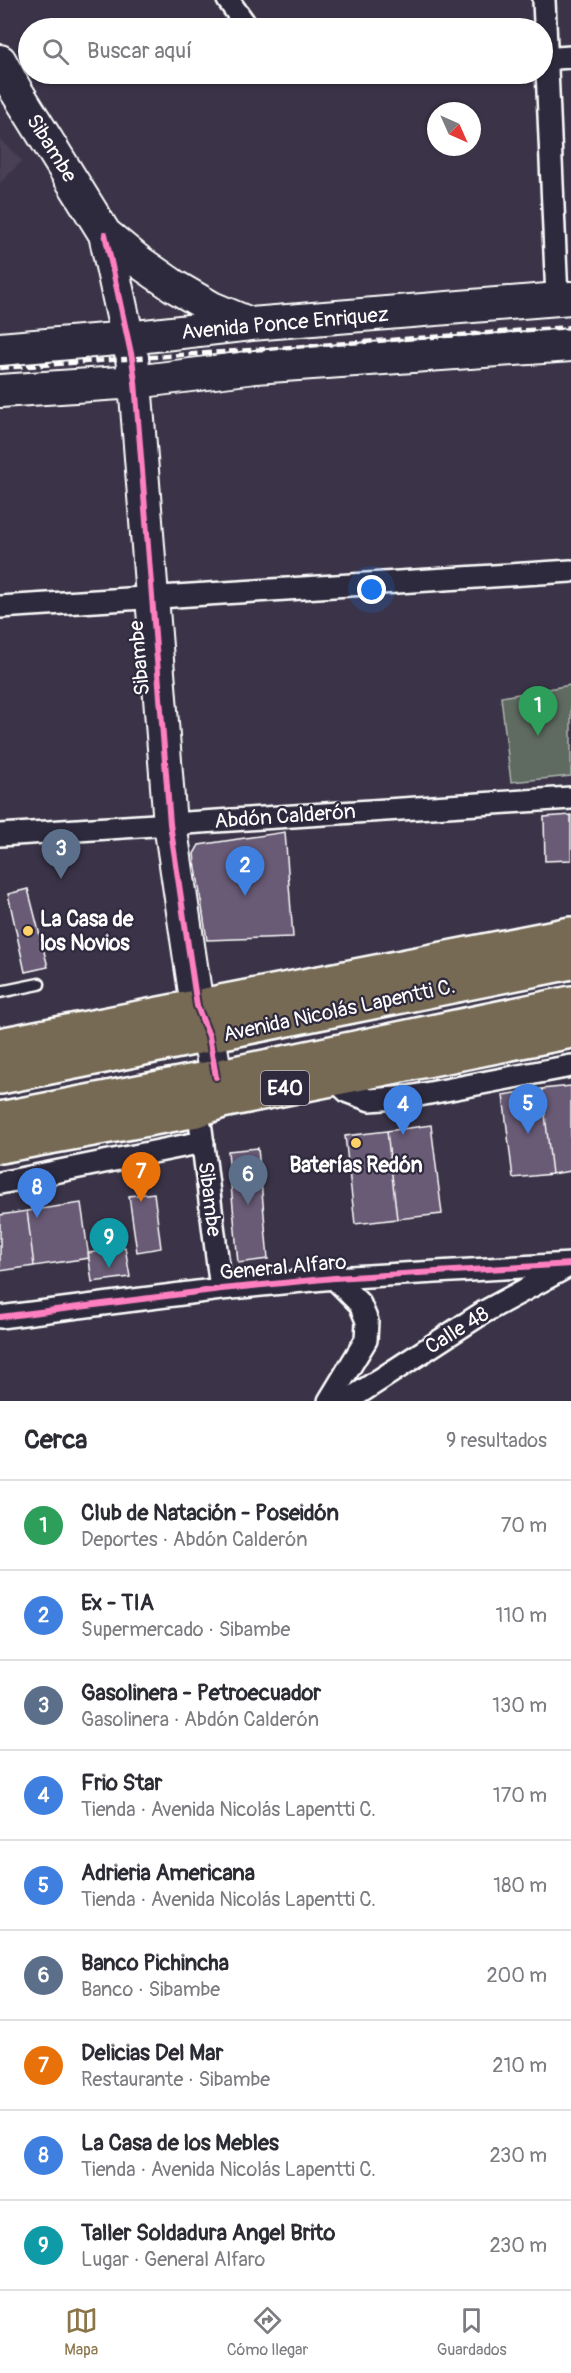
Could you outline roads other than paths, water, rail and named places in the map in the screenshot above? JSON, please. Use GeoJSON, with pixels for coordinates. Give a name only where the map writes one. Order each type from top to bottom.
{"type":"FeatureCollection","features":[{"type":"Feature","properties":{"kind":"main road","name":"Avenida Nicolás Lapentti C."},"geometry":{"type":"LineString","coordinates":[[0,1045],[571,934]]}},
{"type":"Feature","properties":{"kind":"main road","name":"Avenida Nicolás Lapentti C."},"geometry":{"type":"LineString","coordinates":[[0,1077],[571,962]]}},
{"type":"Feature","properties":{"kind":"main road","name":"Avenida Nicolás Lapentti C."},"geometry":{"type":"LineString","coordinates":[[0,1119],[216,1077],[571,1003]]}},
{"type":"Feature","properties":{"kind":"main road","name":"E40"},"geometry":{"type":"LineString","coordinates":[[0,1146],[197,1110],[222,1101],[571,1031]]}},
{"type":"Feature","properties":{"kind":"street"},"geometry":{"type":"LineString","coordinates":[[228,0],[241,18]]}},
{"type":"Feature","properties":{"kind":"street"},"geometry":{"type":"LineString","coordinates":[[544,0],[544,18]]}},
{"type":"Feature","properties":{"kind":"street"},"geometry":{"type":"LineString","coordinates":[[553,58],[571,57]]}},
{"type":"Feature","properties":{"kind":"street","name":"Sibambe"},"geometry":{"type":"LineString","coordinates":[[0,61],[8,97],[105,234],[174,286],[212,308],[251,324]]}},
{"type":"Feature","properties":{"kind":"street"},"geometry":{"type":"LineString","coordinates":[[547,84],[564,298]]}},
{"type":"Feature","properties":{"kind":"street","name":"Sibambe"},"geometry":{"type":"LineString","coordinates":[[105,234],[128,338],[135,382],[170,824],[197,1006],[209,1036],[216,1077]]}},
{"type":"Feature","properties":{"kind":"street","name":"Avenida Ponce Enriquez"},"geometry":{"type":"LineString","coordinates":[[0,349],[251,324],[564,298]]}},
{"type":"Feature","properties":{"kind":"street","name":"Avenida Ponce Enriquez"},"geometry":{"type":"LineString","coordinates":[[0,391],[135,382],[255,367],[571,345]]}},
{"type":"Feature","properties":{"kind":"street"},"geometry":{"type":"LineString","coordinates":[[0,607],[571,571]]}},
{"type":"Feature","properties":{"kind":"street","name":"Abdón Calderón"},"geometry":{"type":"LineString","coordinates":[[0,836],[571,798]]}},
{"type":"Feature","properties":{"kind":"street"},"geometry":{"type":"LineString","coordinates":[[334,1079],[348,1092],[370,1100],[409,1097],[571,1066]]}},
{"type":"Feature","properties":{"kind":"street","name":"Sibambe"},"geometry":{"type":"LineString","coordinates":[[197,1110],[221,1289]]}},
{"type":"Feature","properties":{"kind":"street"},"geometry":{"type":"LineString","coordinates":[[0,1183],[203,1142]]}},
{"type":"Feature","properties":{"kind":"street","name":"General Alfaro"},"geometry":{"type":"LineString","coordinates":[[0,1317],[221,1289],[334,1278],[571,1264]]}},
{"type":"Feature","properties":{"kind":"street","name":"Calle 48"},"geometry":{"type":"LineString","coordinates":[[347,1401],[484,1312],[571,1264]]}},
{"type":"Feature","properties":{"kind":"street"},"geometry":{"type":"LineString","coordinates":[[328,1401],[366,1340],[367,1321],[360,1304],[334,1278]]}},
{"type":"Feature","properties":{"kind":"lane"},"geometry":{"type":"LineString","coordinates":[[0,992],[39,984]]}},
{"type":"Feature","properties":{"kind":"railway"},"geometry":{"type":"LineString","coordinates":[[0,368],[571,327]]}},
{"type":"Feature","properties":{"kind":"place","name":"Club de Natación - Poseidón"},"geometry":{"type":"Point","coordinates":[538,736]}},
{"type":"Feature","properties":{"kind":"place","name":"Gasolinera - Petroecuador"},"geometry":{"type":"Point","coordinates":[61,879]}},
{"type":"Feature","properties":{"kind":"place","name":"Ex - TIA"},"geometry":{"type":"Point","coordinates":[245,896]}},
{"type":"Feature","properties":{"kind":"place","name":"La Casa de los Novios"},"geometry":{"type":"Point","coordinates":[28,931]}},
{"type":"Feature","properties":{"kind":"place","name":"Adrieria Americana"},"geometry":{"type":"Point","coordinates":[528,1134]}},
{"type":"Feature","properties":{"kind":"place","name":"Frio Star"},"geometry":{"type":"Point","coordinates":[403,1135]}},
{"type":"Feature","properties":{"kind":"place","name":"Baterías Redón"},"geometry":{"type":"Point","coordinates":[356,1143]}},
{"type":"Feature","properties":{"kind":"place","name":"Delicias Del Mar"},"geometry":{"type":"Point","coordinates":[141,1202]}},
{"type":"Feature","properties":{"kind":"place","name":"Banco Pichincha"},"geometry":{"type":"Point","coordinates":[248,1205]}},
{"type":"Feature","properties":{"kind":"place","name":"La Casa de los Mebles"},"geometry":{"type":"Point","coordinates":[37,1218]}},
{"type":"Feature","properties":{"kind":"place","name":"Taller Soldadura Angel Brito"},"geometry":{"type":"Point","coordinates":[109,1268]}}]}
